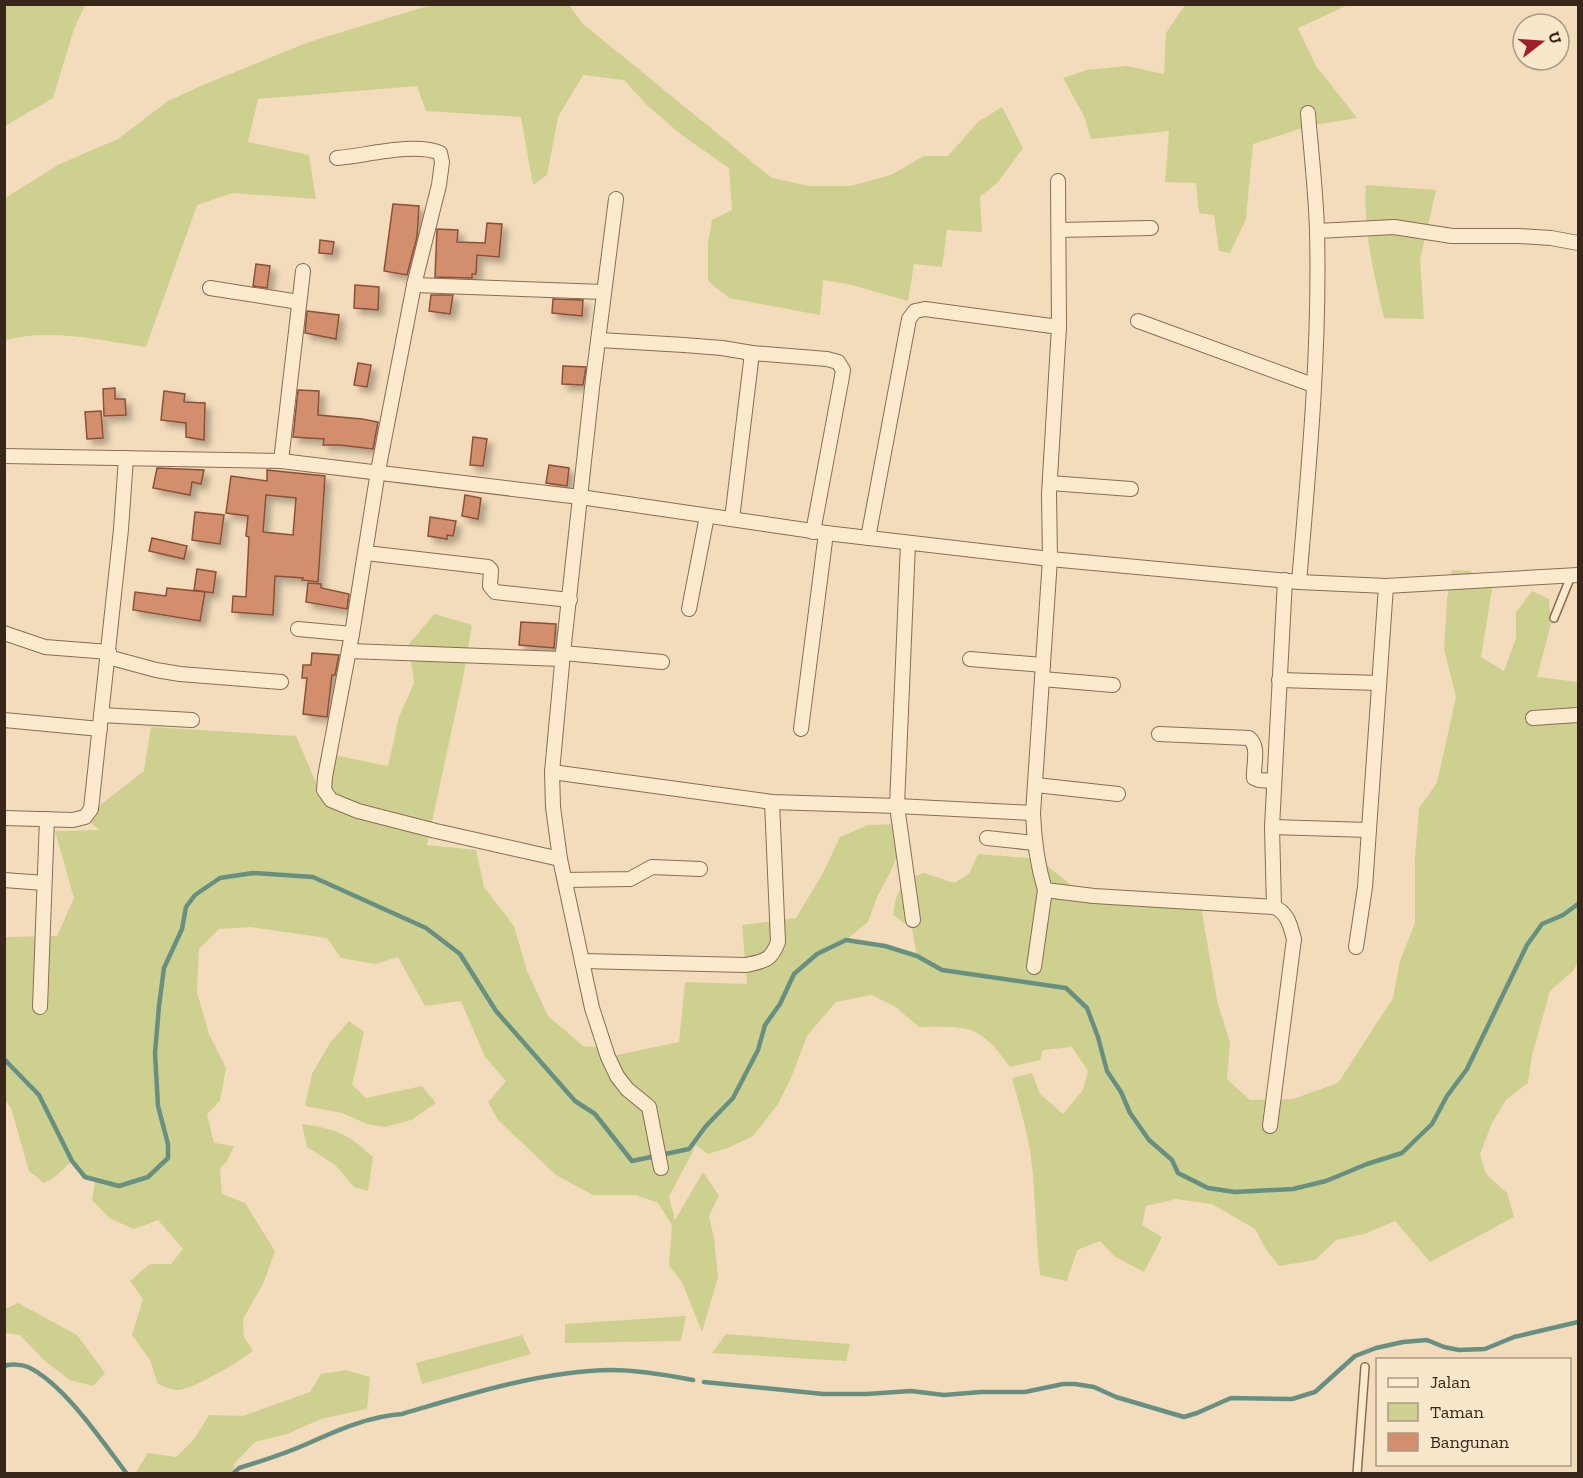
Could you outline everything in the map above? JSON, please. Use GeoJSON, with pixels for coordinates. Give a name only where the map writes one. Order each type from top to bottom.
{"type":"FeatureCollection","features":[{"type":"Feature","properties":{"kind":"street"},"geometry":{"type":"LineString","coordinates":[[1274,908],[1272,827],[1279,680],[1307,488],[1316,331],[1317,231],[1308,113]]}},
{"type":"Feature","properties":{"kind":"street"},"geometry":{"type":"LineString","coordinates":[[337,158],[397,150],[431,149],[440,153],[442,162],[439,184],[414,285],[378,471],[366,553],[324,790],[331,800],[358,811],[560,859]]}},
{"type":"Feature","properties":{"kind":"street"},"geometry":{"type":"LineString","coordinates":[[1035,966],[1045,890],[1038,868],[1034,843],[1033,813],[1050,560],[1050,483],[1059,327],[1058,181]]}},
{"type":"Feature","properties":{"kind":"street"},"geometry":{"type":"LineString","coordinates":[[616,199],[562,656],[552,772],[553,807],[560,859],[592,1008],[608,1057],[617,1076],[627,1089],[649,1107],[661,1168]]}},
{"type":"Feature","properties":{"kind":"street"},"geometry":{"type":"LineString","coordinates":[[1317,231],[1394,227],[1452,236],[1519,236],[1578,243]]}},
{"type":"Feature","properties":{"kind":"street"},"geometry":{"type":"LineString","coordinates":[[1059,231],[1151,228]]}},
{"type":"Feature","properties":{"kind":"street"},"geometry":{"type":"LineString","coordinates":[[281,461],[303,271]]}},
{"type":"Feature","properties":{"kind":"street"},"geometry":{"type":"LineString","coordinates":[[414,285],[604,292]]}},
{"type":"Feature","properties":{"kind":"street"},"geometry":{"type":"LineString","coordinates":[[210,288],[299,302]]}},
{"type":"Feature","properties":{"kind":"street"},"geometry":{"type":"LineString","coordinates":[[868,538],[909,319],[915,311],[925,309],[1059,327]]}},
{"type":"Feature","properties":{"kind":"street"},"geometry":{"type":"LineString","coordinates":[[1138,321],[1313,385]]}},
{"type":"Feature","properties":{"kind":"street"},"geometry":{"type":"LineString","coordinates":[[600,340],[722,348],[752,353],[826,359],[838,362],[843,370],[820,532],[801,729]]}},
{"type":"Feature","properties":{"kind":"street"},"geometry":{"type":"LineString","coordinates":[[732,519],[752,353]]}},
{"type":"Feature","properties":{"kind":"street"},"geometry":{"type":"LineString","coordinates":[[4,456],[281,461],[580,497],[820,532],[1050,560],[1292,581],[1386,586],[1575,576]]}},
{"type":"Feature","properties":{"kind":"street"},"geometry":{"type":"LineString","coordinates":[[4,818],[73,820],[85,817],[91,809],[121,529],[126,458]]}},
{"type":"Feature","properties":{"kind":"street"},"geometry":{"type":"LineString","coordinates":[[1050,483],[1131,489]]}},
{"type":"Feature","properties":{"kind":"street"},"geometry":{"type":"LineString","coordinates":[[689,609],[707,516]]}},
{"type":"Feature","properties":{"kind":"street"},"geometry":{"type":"LineString","coordinates":[[908,543],[897,806],[913,920]]}},
{"type":"Feature","properties":{"kind":"street"},"geometry":{"type":"LineString","coordinates":[[366,553],[488,567],[491,570],[490,586],[495,592],[570,600]]}},
{"type":"Feature","properties":{"kind":"street"},"geometry":{"type":"LineString","coordinates":[[1356,947],[1365,887],[1386,586]]}},
{"type":"Feature","properties":{"kind":"street"},"geometry":{"type":"LineString","coordinates":[[298,629],[352,634]]}},
{"type":"Feature","properties":{"kind":"street"},"geometry":{"type":"LineString","coordinates":[[4,633],[45,647],[108,654],[156,670],[280,682]]}},
{"type":"Feature","properties":{"kind":"street"},"geometry":{"type":"LineString","coordinates":[[349,651],[562,656],[662,662]]}},
{"type":"Feature","properties":{"kind":"street"},"geometry":{"type":"LineString","coordinates":[[970,659],[1113,686]]}},
{"type":"Feature","properties":{"kind":"street"},"geometry":{"type":"LineString","coordinates":[[1279,680],[1379,683]]}},
{"type":"Feature","properties":{"kind":"street"},"geometry":{"type":"LineString","coordinates":[[1533,718],[1578,715]]}},
{"type":"Feature","properties":{"kind":"street"},"geometry":{"type":"LineString","coordinates":[[4,720],[100,722],[192,720]]}},
{"type":"Feature","properties":{"kind":"street"},"geometry":{"type":"LineString","coordinates":[[1159,734],[1250,738],[1255,747],[1254,778],[1274,782]]}},
{"type":"Feature","properties":{"kind":"street"},"geometry":{"type":"LineString","coordinates":[[552,772],[772,802],[1033,813]]}},
{"type":"Feature","properties":{"kind":"street"},"geometry":{"type":"LineString","coordinates":[[1036,785],[1118,794]]}},
{"type":"Feature","properties":{"kind":"street"},"geometry":{"type":"LineString","coordinates":[[582,961],[746,965],[762,962],[773,955],[778,942],[772,802]]}},
{"type":"Feature","properties":{"kind":"street"},"geometry":{"type":"LineString","coordinates":[[40,1007],[47,819]]}},
{"type":"Feature","properties":{"kind":"street"},"geometry":{"type":"LineString","coordinates":[[1272,827],[1368,830]]}},
{"type":"Feature","properties":{"kind":"street"},"geometry":{"type":"LineString","coordinates":[[987,838],[1034,843]]}},
{"type":"Feature","properties":{"kind":"street"},"geometry":{"type":"LineString","coordinates":[[565,880],[630,879],[651,867],[700,869]]}},
{"type":"Feature","properties":{"kind":"street"},"geometry":{"type":"LineString","coordinates":[[4,880],[44,883]]}},
{"type":"Feature","properties":{"kind":"street"},"geometry":{"type":"LineString","coordinates":[[1045,890],[1094,896],[1274,908],[1283,911],[1294,939],[1270,1126]]}},
{"type":"Feature","properties":{"kind":"lane"},"geometry":{"type":"LineString","coordinates":[[1554,618],[1575,576]]}},
{"type":"Feature","properties":{"kind":"lane"},"geometry":{"type":"LineString","coordinates":[[1357,1473],[1365,1367]]}},
{"type":"Feature","properties":{"kind":"green space"},"geometry":{"type":"Polygon","coordinates":[[[5,4],[85,5],[74,29],[53,98],[5,126],[5,4]]]}},
{"type":"Feature","properties":{"kind":"green space"},"geometry":{"type":"Polygon","coordinates":[[[431,5],[569,5],[582,23],[772,178],[809,186],[851,186],[891,175],[924,156],[948,156],[978,122],[1002,107],[1023,148],[998,182],[980,197],[982,232],[947,230],[942,267],[914,264],[908,301],[852,285],[823,280],[820,315],[729,298],[708,281],[708,243],[712,220],[732,210],[729,168],[683,136],[648,106],[624,80],[583,75],[558,117],[547,175],[533,185],[521,117],[426,111],[417,86],[258,99],[248,142],[309,155],[316,199],[232,193],[197,205],[146,347],[57,335],[5,340],[5,198],[60,164],[118,139],[168,101],[203,85],[309,42],[431,5]]]}},
{"type":"Feature","properties":{"kind":"green space"},"geometry":{"type":"Polygon","coordinates":[[[1185,5],[1348,5],[1298,28],[1316,66],[1357,118],[1309,126],[1253,144],[1246,219],[1230,253],[1219,251],[1214,215],[1199,213],[1196,183],[1165,182],[1169,131],[1091,139],[1084,116],[1063,78],[1087,70],[1127,66],[1164,74],[1166,33],[1185,5]]]}},
{"type":"Feature","properties":{"kind":"green space"},"geometry":{"type":"Polygon","coordinates":[[[1366,185],[1436,190],[1420,260],[1424,319],[1384,318],[1368,236],[1366,185]]]}},
{"type":"Feature","properties":{"kind":"green space"},"geometry":{"type":"Polygon","coordinates":[[[1452,570],[1470,571],[1492,589],[1481,657],[1504,671],[1516,638],[1516,612],[1532,591],[1549,599],[1551,624],[1537,677],[1578,682],[1578,962],[1573,971],[1550,991],[1532,1055],[1528,1083],[1506,1100],[1492,1123],[1480,1154],[1486,1174],[1507,1193],[1514,1217],[1430,1262],[1395,1221],[1364,1234],[1336,1240],[1315,1260],[1279,1266],[1267,1251],[1255,1229],[1212,1204],[1176,1199],[1146,1206],[1142,1225],[1162,1237],[1144,1272],[1114,1256],[1100,1241],[1077,1250],[1067,1281],[1040,1275],[1030,1150],[1012,1078],[1032,1073],[1040,1094],[1063,1114],[1083,1090],[1088,1071],[1072,1047],[1043,1050],[1040,1060],[1010,1067],[990,1042],[981,1035],[961,1028],[919,1027],[894,1006],[872,995],[836,1002],[807,1036],[778,1104],[753,1136],[728,1148],[708,1154],[696,1145],[669,1197],[675,1220],[703,1172],[719,1196],[709,1216],[718,1277],[702,1332],[682,1282],[669,1266],[672,1225],[658,1203],[636,1195],[593,1195],[556,1175],[498,1120],[488,1102],[506,1081],[485,1057],[461,1001],[425,1006],[398,957],[375,964],[341,958],[327,938],[251,927],[219,929],[199,949],[197,992],[209,1034],[226,1068],[220,1101],[207,1114],[214,1143],[234,1146],[227,1161],[220,1169],[222,1194],[245,1203],[275,1251],[263,1284],[243,1319],[244,1337],[253,1351],[216,1374],[185,1389],[175,1390],[158,1384],[150,1360],[132,1335],[143,1299],[130,1281],[150,1264],[171,1264],[183,1249],[158,1220],[134,1229],[109,1218],[92,1200],[95,1180],[85,1177],[72,1161],[56,1176],[44,1183],[29,1171],[11,1108],[5,1100],[4,937],[57,936],[74,898],[55,831],[99,830],[85,817],[144,771],[151,727],[296,736],[325,804],[329,754],[388,766],[399,717],[414,683],[409,644],[434,614],[472,625],[427,845],[476,850],[484,887],[514,926],[527,971],[548,1016],[583,1046],[608,1048],[608,1057],[679,1042],[685,982],[747,984],[742,925],[796,918],[823,873],[840,837],[868,825],[906,824],[899,852],[868,922],[846,940],[885,946],[917,956],[912,929],[893,915],[896,898],[905,879],[924,873],[954,883],[969,874],[978,854],[1039,859],[1071,885],[1116,898],[1201,907],[1217,1000],[1230,1043],[1227,1079],[1250,1100],[1293,1099],[1338,1083],[1393,998],[1400,961],[1415,923],[1415,858],[1419,808],[1437,783],[1456,697],[1444,649],[1447,599],[1452,570]]]}},
{"type":"Feature","properties":{"kind":"green space"},"geometry":{"type":"Polygon","coordinates":[[[349,1021],[364,1032],[352,1085],[366,1098],[422,1086],[436,1103],[411,1120],[385,1127],[367,1124],[342,1113],[305,1106],[312,1074],[330,1043],[349,1021]]]}},
{"type":"Feature","properties":{"kind":"green space"},"geometry":{"type":"Polygon","coordinates":[[[302,1124],[341,1133],[373,1157],[368,1191],[354,1187],[335,1165],[307,1147],[302,1124]]]}},
{"type":"Feature","properties":{"kind":"green space"},"geometry":{"type":"Polygon","coordinates":[[[18,1303],[77,1335],[105,1373],[93,1386],[70,1380],[45,1361],[20,1335],[5,1333],[5,1309],[18,1303]]]}},
{"type":"Feature","properties":{"kind":"green space"},"geometry":{"type":"Polygon","coordinates":[[[686,1316],[681,1341],[565,1343],[565,1324],[686,1316]]]}},
{"type":"Feature","properties":{"kind":"green space"},"geometry":{"type":"Polygon","coordinates":[[[726,1334],[850,1344],[846,1361],[712,1353],[726,1334]]]}},
{"type":"Feature","properties":{"kind":"green space"},"geometry":{"type":"Polygon","coordinates":[[[522,1335],[531,1354],[422,1384],[416,1363],[522,1335]]]}},
{"type":"Feature","properties":{"kind":"green space"},"geometry":{"type":"Polygon","coordinates":[[[346,1370],[370,1377],[367,1409],[321,1419],[287,1434],[255,1442],[234,1464],[235,1473],[135,1473],[148,1453],[176,1457],[195,1438],[209,1415],[243,1416],[310,1392],[321,1374],[346,1370]]]}},
{"type":"Feature","properties":{"kind":"building"},"geometry":{"type":"Polygon","coordinates":[[[393,204],[419,206],[417,237],[407,275],[384,271],[393,204]]]}},
{"type":"Feature","properties":{"kind":"building"},"geometry":{"type":"Polygon","coordinates":[[[487,223],[502,224],[499,257],[477,255],[476,274],[472,274],[472,278],[435,277],[437,229],[458,230],[457,242],[485,243],[487,223]]]}},
{"type":"Feature","properties":{"kind":"building"},"geometry":{"type":"Polygon","coordinates":[[[320,240],[334,242],[332,254],[319,253],[320,240]]]}},
{"type":"Feature","properties":{"kind":"building"},"geometry":{"type":"Polygon","coordinates":[[[256,264],[270,266],[267,288],[253,286],[256,264]]]}},
{"type":"Feature","properties":{"kind":"building"},"geometry":{"type":"Polygon","coordinates":[[[355,285],[379,287],[378,310],[354,308],[355,285]]]}},
{"type":"Feature","properties":{"kind":"building"},"geometry":{"type":"Polygon","coordinates":[[[431,295],[453,295],[450,314],[429,311],[431,295]]]}},
{"type":"Feature","properties":{"kind":"building"},"geometry":{"type":"Polygon","coordinates":[[[553,299],[583,300],[582,316],[552,313],[553,299]]]}},
{"type":"Feature","properties":{"kind":"building"},"geometry":{"type":"Polygon","coordinates":[[[307,311],[339,315],[336,339],[305,333],[307,311]]]}},
{"type":"Feature","properties":{"kind":"building"},"geometry":{"type":"Polygon","coordinates":[[[358,363],[371,365],[367,387],[354,385],[358,363]]]}},
{"type":"Feature","properties":{"kind":"building"},"geometry":{"type":"Polygon","coordinates":[[[563,366],[586,367],[583,385],[562,384],[563,366]]]}},
{"type":"Feature","properties":{"kind":"building"},"geometry":{"type":"Polygon","coordinates":[[[115,388],[115,399],[125,399],[126,415],[104,416],[103,389],[115,388]]]}},
{"type":"Feature","properties":{"kind":"building"},"geometry":{"type":"Polygon","coordinates":[[[298,390],[319,391],[318,415],[378,422],[373,449],[323,445],[324,439],[293,437],[298,390]]]}},
{"type":"Feature","properties":{"kind":"building"},"geometry":{"type":"Polygon","coordinates":[[[164,391],[185,394],[184,402],[205,403],[204,440],[186,437],[186,423],[161,420],[164,391]]]}},
{"type":"Feature","properties":{"kind":"building"},"geometry":{"type":"Polygon","coordinates":[[[101,411],[103,438],[87,439],[85,412],[101,411]]]}},
{"type":"Feature","properties":{"kind":"building"},"geometry":{"type":"Polygon","coordinates":[[[473,437],[487,439],[483,466],[470,465],[473,437]]]}},
{"type":"Feature","properties":{"kind":"building"},"geometry":{"type":"Polygon","coordinates":[[[549,465],[569,468],[567,486],[546,483],[549,465]]]}},
{"type":"Feature","properties":{"kind":"building"},"geometry":{"type":"Polygon","coordinates":[[[157,468],[204,470],[201,484],[192,482],[190,495],[153,488],[157,468]]]}},
{"type":"Feature","properties":{"kind":"building"},"geometry":{"type":"Polygon","coordinates":[[[267,470],[325,476],[318,582],[302,580],[303,578],[275,576],[273,615],[232,612],[233,596],[246,597],[249,537],[246,536],[248,516],[226,513],[231,476],[267,481],[267,470]],[[266,495],[263,532],[293,535],[296,498],[266,495]]]}},
{"type":"Feature","properties":{"kind":"building"},"geometry":{"type":"Polygon","coordinates":[[[465,495],[481,498],[478,519],[462,516],[465,495]]]}},
{"type":"Feature","properties":{"kind":"building"},"geometry":{"type":"Polygon","coordinates":[[[195,512],[224,515],[220,544],[192,540],[195,512]]]}},
{"type":"Feature","properties":{"kind":"building"},"geometry":{"type":"Polygon","coordinates":[[[430,517],[456,521],[453,536],[447,535],[447,539],[428,536],[430,517]]]}},
{"type":"Feature","properties":{"kind":"building"},"geometry":{"type":"Polygon","coordinates":[[[152,538],[187,546],[184,559],[149,551],[152,538]]]}},
{"type":"Feature","properties":{"kind":"building"},"geometry":{"type":"Polygon","coordinates":[[[197,569],[216,572],[213,593],[194,590],[197,569]]]}},
{"type":"Feature","properties":{"kind":"building"},"geometry":{"type":"Polygon","coordinates":[[[308,583],[321,584],[321,588],[349,594],[347,609],[306,602],[308,583]]]}},
{"type":"Feature","properties":{"kind":"building"},"geometry":{"type":"Polygon","coordinates":[[[167,588],[205,592],[200,621],[133,610],[135,592],[166,596],[167,588]]]}},
{"type":"Feature","properties":{"kind":"building"},"geometry":{"type":"Polygon","coordinates":[[[521,622],[556,624],[554,648],[519,645],[521,622]]]}},
{"type":"Feature","properties":{"kind":"building"},"geometry":{"type":"Polygon","coordinates":[[[312,653],[339,655],[335,675],[332,675],[327,717],[303,714],[307,678],[302,678],[303,665],[311,665],[312,653]]]}},
{"type":"Feature","properties":{"kind":"waterway"},"geometry":{"type":"LineString","coordinates":[[4,1059],[39,1095],[72,1161],[85,1177],[119,1186],[148,1177],[168,1158],[168,1144],[158,1106],[155,1053],[164,968],[182,929],[186,907],[195,895],[220,878],[253,873],[313,877],[426,928],[460,954],[496,1011],[575,1101],[595,1114],[632,1161],[689,1149],[706,1126],[733,1098],[758,1050],[765,1025],[780,1004],[794,974],[817,954],[846,940],[885,946],[917,956],[942,970],[1066,988],[1087,1008],[1107,1071],[1121,1092],[1130,1113],[1149,1140],[1172,1160],[1178,1173],[1208,1188],[1235,1192],[1293,1189],[1326,1181],[1402,1153],[1432,1124],[1447,1096],[1467,1069],[1527,945],[1542,924],[1563,915],[1578,904]]}},
{"type":"Feature","properties":{"kind":"waterway"},"geometry":{"type":"LineString","coordinates":[[704,1382],[823,1394],[911,1391],[944,1395],[1025,1392],[1063,1384],[1075,1384],[1094,1387],[1116,1397],[1184,1417],[1231,1398],[1292,1399],[1315,1392],[1355,1356],[1376,1348],[1427,1340],[1459,1350],[1485,1349],[1514,1337],[1578,1322]]}},
{"type":"Feature","properties":{"kind":"waterway"},"geometry":{"type":"LineString","coordinates":[[4,1366],[28,1367],[55,1386],[82,1415],[127,1474]]}},
{"type":"Feature","properties":{"kind":"waterway"},"geometry":{"type":"LineString","coordinates":[[233,1474],[239,1468],[366,1421],[402,1414],[532,1379],[585,1371],[612,1370],[643,1372],[693,1380]]}}]}
